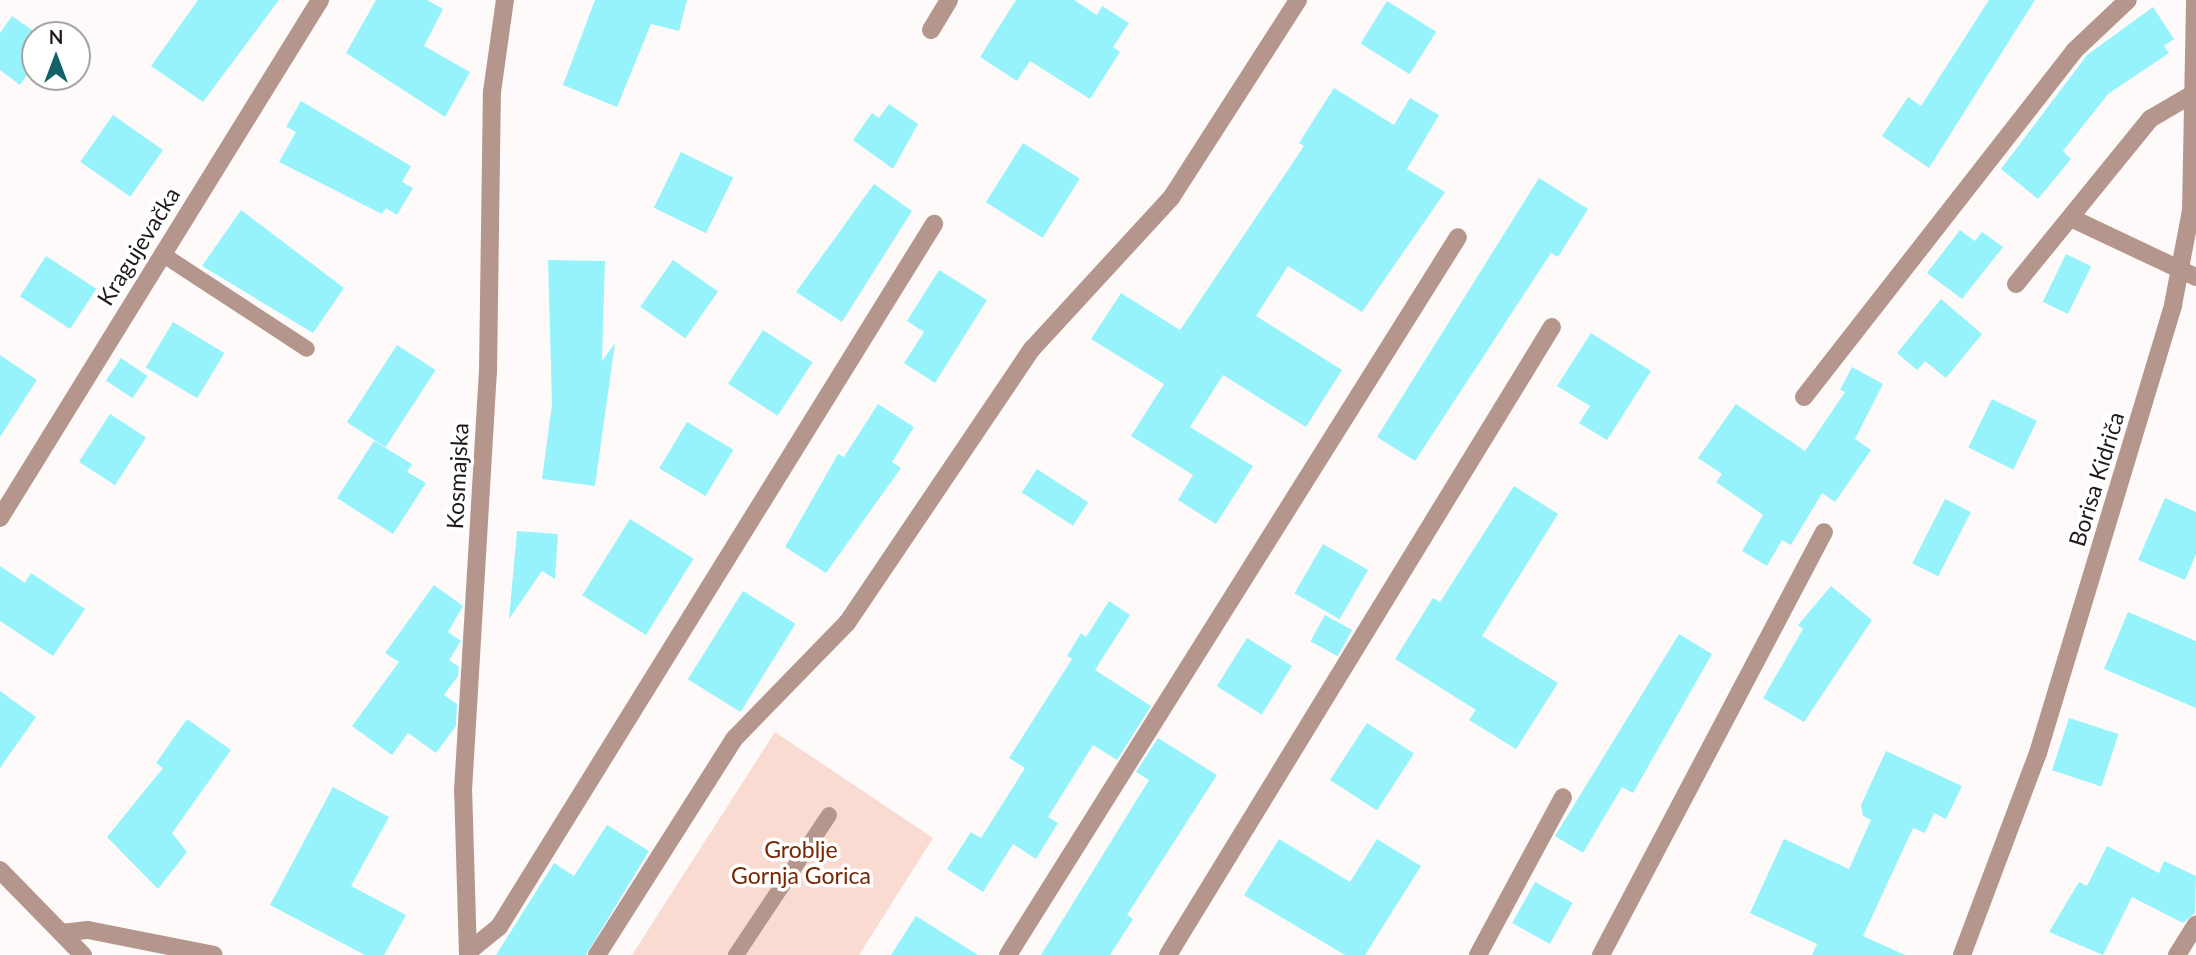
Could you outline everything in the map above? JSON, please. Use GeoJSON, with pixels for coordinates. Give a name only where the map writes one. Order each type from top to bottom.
{"type":"FeatureCollection","features":[{"type":"Feature","properties":{"kind":"street","name":"Kragujevačka"},"geometry":{"type":"LineString","coordinates":[[0,518],[320,0]]}},
{"type":"Feature","properties":{"kind":"street","name":"Kosmajska"},"geometry":{"type":"LineString","coordinates":[[468,953],[463,791],[488,372],[491,104],[505,0]]}},
{"type":"Feature","properties":{"kind":"street"},"geometry":{"type":"LineString","coordinates":[[931,30],[950,0]]}},
{"type":"Feature","properties":{"kind":"street"},"geometry":{"type":"LineString","coordinates":[[597,955],[734,739],[847,623],[1032,349],[1171,198],[1298,0]]}},
{"type":"Feature","properties":{"kind":"street"},"geometry":{"type":"LineString","coordinates":[[1804,397],[2074,51],[2128,0]]}},
{"type":"Feature","properties":{"kind":"street","name":"Borisa Kidriča"},"geometry":{"type":"LineString","coordinates":[[1962,955],[2038,753],[2180,268],[2191,211],[2196,92],[2195,0]]}},
{"type":"Feature","properties":{"kind":"street"},"geometry":{"type":"LineString","coordinates":[[2016,284],[2150,119],[2196,92]]}},
{"type":"Feature","properties":{"kind":"street"},"geometry":{"type":"LineString","coordinates":[[2071,218],[2196,278]]}},
{"type":"Feature","properties":{"kind":"street"},"geometry":{"type":"LineString","coordinates":[[468,953],[499,926],[934,224]]}},
{"type":"Feature","properties":{"kind":"street"},"geometry":{"type":"LineString","coordinates":[[1008,955],[1458,237]]}},
{"type":"Feature","properties":{"kind":"street"},"geometry":{"type":"LineString","coordinates":[[1168,955],[1552,327]]}},
{"type":"Feature","properties":{"kind":"street"},"geometry":{"type":"LineString","coordinates":[[1601,955],[1824,532]]}},
{"type":"Feature","properties":{"kind":"street"},"geometry":{"type":"LineString","coordinates":[[1478,955],[1563,797]]}},
{"type":"Feature","properties":{"kind":"street"},"geometry":{"type":"LineString","coordinates":[[0,870],[83,955]]}},
{"type":"Feature","properties":{"kind":"street"},"geometry":{"type":"LineString","coordinates":[[2178,955],[2196,924]]}},
{"type":"Feature","properties":{"kind":"street"},"geometry":{"type":"LineString","coordinates":[[62,933],[88,930],[214,955]]}},
{"type":"Feature","properties":{"kind":"lane"},"geometry":{"type":"LineString","coordinates":[[162,254],[307,349]]}},
{"type":"Feature","properties":{"kind":"lane"},"geometry":{"type":"LineString","coordinates":[[736,955],[829,815]]}},
{"type":"Feature","properties":{"kind":"green space","name":"Groblje Gornja Gorica"},"geometry":{"type":"Polygon","coordinates":[[[775,732],[933,838],[859,955],[632,955],[775,732]]]}},
{"type":"Feature","properties":{"kind":"building"},"geometry":{"type":"Polygon","coordinates":[[[198,0],[279,0],[203,102],[151,66],[198,0]]]}},
{"type":"Feature","properties":{"kind":"building"},"geometry":{"type":"Polygon","coordinates":[[[376,0],[427,0],[443,9],[424,46],[470,72],[445,117],[346,53],[376,0]]]}},
{"type":"Feature","properties":{"kind":"building"},"geometry":{"type":"Polygon","coordinates":[[[595,0],[687,0],[679,31],[651,24],[617,107],[563,85],[595,0]]]}},
{"type":"Feature","properties":{"kind":"building"},"geometry":{"type":"Polygon","coordinates":[[[1016,0],[1074,0],[1097,15],[1102,6],[1129,23],[1113,47],[1120,52],[1090,99],[1030,61],[1017,81],[980,57],[1016,0]]]}},
{"type":"Feature","properties":{"kind":"building"},"geometry":{"type":"Polygon","coordinates":[[[1989,0],[2035,0],[1929,168],[1882,136],[1908,97],[1921,106],[1989,0]]]}},
{"type":"Feature","properties":{"kind":"building"},"geometry":{"type":"Polygon","coordinates":[[[1387,1],[1436,32],[1410,74],[1361,43],[1387,1]]]}},
{"type":"Feature","properties":{"kind":"building"},"geometry":{"type":"Polygon","coordinates":[[[2153,7],[2174,39],[2164,46],[2169,53],[2108,94],[2063,151],[2071,159],[2038,199],[2001,169],[2087,55],[2153,7]]]}},
{"type":"Feature","properties":{"kind":"building"},"geometry":{"type":"Polygon","coordinates":[[[12,16],[21,22],[20,85],[0,70],[0,33],[12,16]]]}},
{"type":"Feature","properties":{"kind":"building"},"geometry":{"type":"Polygon","coordinates":[[[1334,88],[1394,125],[1410,98],[1439,115],[1407,169],[1445,192],[1362,312],[1288,266],[1256,316],[1342,370],[1306,427],[1223,375],[1190,427],[1253,466],[1216,524],[1178,500],[1193,475],[1131,436],[1164,384],[1091,339],[1121,293],[1180,330],[1304,146],[1299,143],[1334,88]]]}},
{"type":"Feature","properties":{"kind":"building"},"geometry":{"type":"Polygon","coordinates":[[[301,101],[411,166],[402,182],[413,188],[397,215],[386,208],[382,214],[279,162],[296,132],[286,127],[301,101]]]}},
{"type":"Feature","properties":{"kind":"building"},"geometry":{"type":"Polygon","coordinates":[[[889,104],[918,124],[893,169],[853,140],[872,113],[879,118],[889,104]]]}},
{"type":"Feature","properties":{"kind":"building"},"geometry":{"type":"Polygon","coordinates":[[[113,115],[163,150],[130,197],[80,162],[113,115]]]}},
{"type":"Feature","properties":{"kind":"building"},"geometry":{"type":"Polygon","coordinates":[[[1023,143],[1080,179],[1043,238],[986,202],[1023,143]]]}},
{"type":"Feature","properties":{"kind":"building"},"geometry":{"type":"Polygon","coordinates":[[[681,152],[733,177],[706,233],[654,208],[681,152]]]}},
{"type":"Feature","properties":{"kind":"building"},"geometry":{"type":"Polygon","coordinates":[[[1539,178],[1588,209],[1558,257],[1551,253],[1415,461],[1377,437],[1539,178]]]}},
{"type":"Feature","properties":{"kind":"building"},"geometry":{"type":"Polygon","coordinates":[[[874,184],[912,211],[842,322],[796,292],[874,184]]]}},
{"type":"Feature","properties":{"kind":"building"},"geometry":{"type":"Polygon","coordinates":[[[241,210],[344,288],[313,333],[202,266],[241,210]]]}},
{"type":"Feature","properties":{"kind":"building"},"geometry":{"type":"Polygon","coordinates":[[[1960,230],[1975,241],[1982,232],[2003,247],[1962,299],[1927,273],[1960,230]]]}},
{"type":"Feature","properties":{"kind":"building"},"geometry":{"type":"Polygon","coordinates":[[[2066,254],[2091,266],[2068,314],[2043,302],[2066,254]]]}},
{"type":"Feature","properties":{"kind":"building"},"geometry":{"type":"Polygon","coordinates":[[[46,256],[96,289],[70,329],[20,296],[46,256]]]}},
{"type":"Feature","properties":{"kind":"building"},"geometry":{"type":"Polygon","coordinates":[[[548,260],[605,261],[602,361],[615,343],[595,486],[542,479],[552,404],[548,260]]]}},
{"type":"Feature","properties":{"kind":"building"},"geometry":{"type":"Polygon","coordinates":[[[673,260],[718,292],[685,338],[640,307],[673,260]]]}},
{"type":"Feature","properties":{"kind":"building"},"geometry":{"type":"Polygon","coordinates":[[[939,270],[987,300],[935,383],[904,363],[924,332],[907,321],[939,270]]]}},
{"type":"Feature","properties":{"kind":"building"},"geometry":{"type":"Polygon","coordinates":[[[1941,299],[1982,334],[1946,378],[1925,361],[1917,370],[1897,353],[1941,299]]]}},
{"type":"Feature","properties":{"kind":"building"},"geometry":{"type":"Polygon","coordinates":[[[173,322],[224,353],[197,398],[146,367],[173,322]]]}},
{"type":"Feature","properties":{"kind":"building"},"geometry":{"type":"Polygon","coordinates":[[[763,330],[812,362],[778,416],[728,384],[763,330]]]}},
{"type":"Feature","properties":{"kind":"building"},"geometry":{"type":"Polygon","coordinates":[[[1591,333],[1651,371],[1607,440],[1579,423],[1590,406],[1557,386],[1591,333]]]}},
{"type":"Feature","properties":{"kind":"building"},"geometry":{"type":"Polygon","coordinates":[[[397,345],[436,370],[385,447],[347,422],[397,345]]]}},
{"type":"Feature","properties":{"kind":"building"},"geometry":{"type":"Polygon","coordinates":[[[0,355],[37,380],[0,437],[0,355]]]}},
{"type":"Feature","properties":{"kind":"building"},"geometry":{"type":"Polygon","coordinates":[[[121,358],[148,376],[132,398],[106,380],[121,358]]]}},
{"type":"Feature","properties":{"kind":"building"},"geometry":{"type":"Polygon","coordinates":[[[1852,367],[1883,384],[1855,439],[1871,450],[1835,502],[1822,493],[1791,545],[1782,540],[1767,566],[1742,551],[1763,515],[1716,482],[1722,474],[1698,458],[1736,404],[1805,451],[1845,392],[1840,390],[1852,367]]]}},
{"type":"Feature","properties":{"kind":"building"},"geometry":{"type":"Polygon","coordinates":[[[1992,399],[2037,421],[2013,469],[1968,448],[1992,399]]]}},
{"type":"Feature","properties":{"kind":"building"},"geometry":{"type":"Polygon","coordinates":[[[878,404],[914,427],[892,462],[901,468],[826,573],[785,547],[838,454],[844,457],[878,404]]]}},
{"type":"Feature","properties":{"kind":"building"},"geometry":{"type":"Polygon","coordinates":[[[110,414],[146,437],[115,485],[79,462],[110,414]]]}},
{"type":"Feature","properties":{"kind":"building"},"geometry":{"type":"Polygon","coordinates":[[[687,422],[733,450],[705,496],[659,468],[687,422]]]}},
{"type":"Feature","properties":{"kind":"building"},"geometry":{"type":"Polygon","coordinates":[[[374,441],[412,464],[407,472],[426,483],[393,534],[337,498],[374,441]]]}},
{"type":"Feature","properties":{"kind":"building"},"geometry":{"type":"Polygon","coordinates":[[[1037,469],[1088,502],[1073,526],[1022,492],[1037,469]]]}},
{"type":"Feature","properties":{"kind":"building"},"geometry":{"type":"Polygon","coordinates":[[[1514,486],[1558,514],[1482,636],[1558,683],[1516,749],[1469,720],[1476,710],[1395,659],[1433,598],[1440,602],[1514,486]]]}},
{"type":"Feature","properties":{"kind":"building"},"geometry":{"type":"Polygon","coordinates":[[[2165,498],[2196,512],[2196,554],[2185,580],[2138,560],[2165,498]]]}},
{"type":"Feature","properties":{"kind":"building"},"geometry":{"type":"Polygon","coordinates":[[[1945,499],[1971,512],[1938,576],[1912,563],[1945,499]]]}},
{"type":"Feature","properties":{"kind":"building"},"geometry":{"type":"Polygon","coordinates":[[[630,519],[694,559],[646,635],[582,595],[630,519]]]}},
{"type":"Feature","properties":{"kind":"building"},"geometry":{"type":"Polygon","coordinates":[[[517,531],[558,534],[555,579],[542,571],[509,619],[517,531]]]}},
{"type":"Feature","properties":{"kind":"building"},"geometry":{"type":"Polygon","coordinates":[[[1323,544],[1368,570],[1340,619],[1294,593],[1323,544]]]}},
{"type":"Feature","properties":{"kind":"building"},"geometry":{"type":"Polygon","coordinates":[[[0,566],[25,583],[31,573],[85,609],[53,656],[0,621],[0,566]]]}},
{"type":"Feature","properties":{"kind":"building"},"geometry":{"type":"Polygon","coordinates":[[[434,585],[463,606],[448,632],[461,641],[449,660],[459,667],[458,676],[444,695],[457,704],[456,726],[436,753],[408,733],[392,755],[352,726],[399,662],[385,653],[434,585]]]}},
{"type":"Feature","properties":{"kind":"building"},"geometry":{"type":"Polygon","coordinates":[[[1831,586],[1872,620],[1804,722],[1763,698],[1803,629],[1798,625],[1831,586]]]}},
{"type":"Feature","properties":{"kind":"building"},"geometry":{"type":"Polygon","coordinates":[[[743,591],[796,624],[740,712],[688,679],[743,591]]]}},
{"type":"Feature","properties":{"kind":"building"},"geometry":{"type":"Polygon","coordinates":[[[1109,601],[1130,615],[1095,670],[1151,706],[1117,760],[1093,745],[1048,817],[1058,823],[1036,859],[1013,844],[983,892],[947,869],[971,832],[981,838],[1025,768],[1009,758],[1072,659],[1067,656],[1081,633],[1086,637],[1109,601]]]}},
{"type":"Feature","properties":{"kind":"building"},"geometry":{"type":"Polygon","coordinates":[[[2128,612],[2196,641],[2196,708],[2104,669],[2128,612]]]}},
{"type":"Feature","properties":{"kind":"building"},"geometry":{"type":"Polygon","coordinates":[[[1325,615],[1352,630],[1338,656],[1310,641],[1325,615]]]}},
{"type":"Feature","properties":{"kind":"building"},"geometry":{"type":"Polygon","coordinates":[[[1679,634],[1712,654],[1633,793],[1622,787],[1583,853],[1555,836],[1679,634]]]}},
{"type":"Feature","properties":{"kind":"building"},"geometry":{"type":"Polygon","coordinates":[[[1247,638],[1292,666],[1262,714],[1217,686],[1247,638]]]}},
{"type":"Feature","properties":{"kind":"building"},"geometry":{"type":"Polygon","coordinates":[[[0,691],[36,717],[0,768],[0,691]]]}},
{"type":"Feature","properties":{"kind":"building"},"geometry":{"type":"Polygon","coordinates":[[[2069,718],[2118,734],[2101,786],[2052,770],[2069,718]]]}},
{"type":"Feature","properties":{"kind":"building"},"geometry":{"type":"Polygon","coordinates":[[[187,719],[231,750],[172,833],[187,852],[158,889],[107,837],[163,768],[156,763],[187,719]]]}},
{"type":"Feature","properties":{"kind":"building"},"geometry":{"type":"Polygon","coordinates":[[[1367,723],[1414,753],[1377,811],[1330,780],[1367,723]]]}},
{"type":"Feature","properties":{"kind":"building"},"geometry":{"type":"Polygon","coordinates":[[[1158,738],[1217,775],[1127,915],[1133,919],[1110,955],[1041,955],[1149,780],[1136,772],[1158,738]]]}},
{"type":"Feature","properties":{"kind":"building"},"geometry":{"type":"Polygon","coordinates":[[[1886,751],[1962,786],[1946,819],[1934,813],[1925,833],[1913,828],[1863,936],[1905,955],[1812,955],[1817,944],[1750,913],[1784,839],[1849,869],[1871,820],[1863,816],[1861,805],[1886,751]]]}},
{"type":"Feature","properties":{"kind":"building"},"geometry":{"type":"Polygon","coordinates":[[[333,787],[389,817],[351,886],[406,915],[384,955],[365,955],[270,905],[333,787]]]}},
{"type":"Feature","properties":{"kind":"building"},"geometry":{"type":"Polygon","coordinates":[[[607,825],[649,851],[586,955],[496,955],[554,863],[574,876],[607,825]]]}},
{"type":"Feature","properties":{"kind":"building"},"geometry":{"type":"Polygon","coordinates":[[[1279,839],[1350,882],[1377,839],[1421,866],[1365,955],[1345,955],[1244,895],[1279,839]]]}},
{"type":"Feature","properties":{"kind":"building"},"geometry":{"type":"Polygon","coordinates":[[[2107,846],[2159,873],[2164,861],[2196,876],[2195,913],[2183,923],[2132,897],[2103,955],[2049,932],[2079,882],[2087,886],[2107,846]]]}},
{"type":"Feature","properties":{"kind":"building"},"geometry":{"type":"Polygon","coordinates":[[[1535,882],[1573,903],[1550,944],[1512,923],[1535,882]]]}},
{"type":"Feature","properties":{"kind":"building"},"geometry":{"type":"Polygon","coordinates":[[[916,916],[978,955],[891,955],[916,916]]]}}]}
